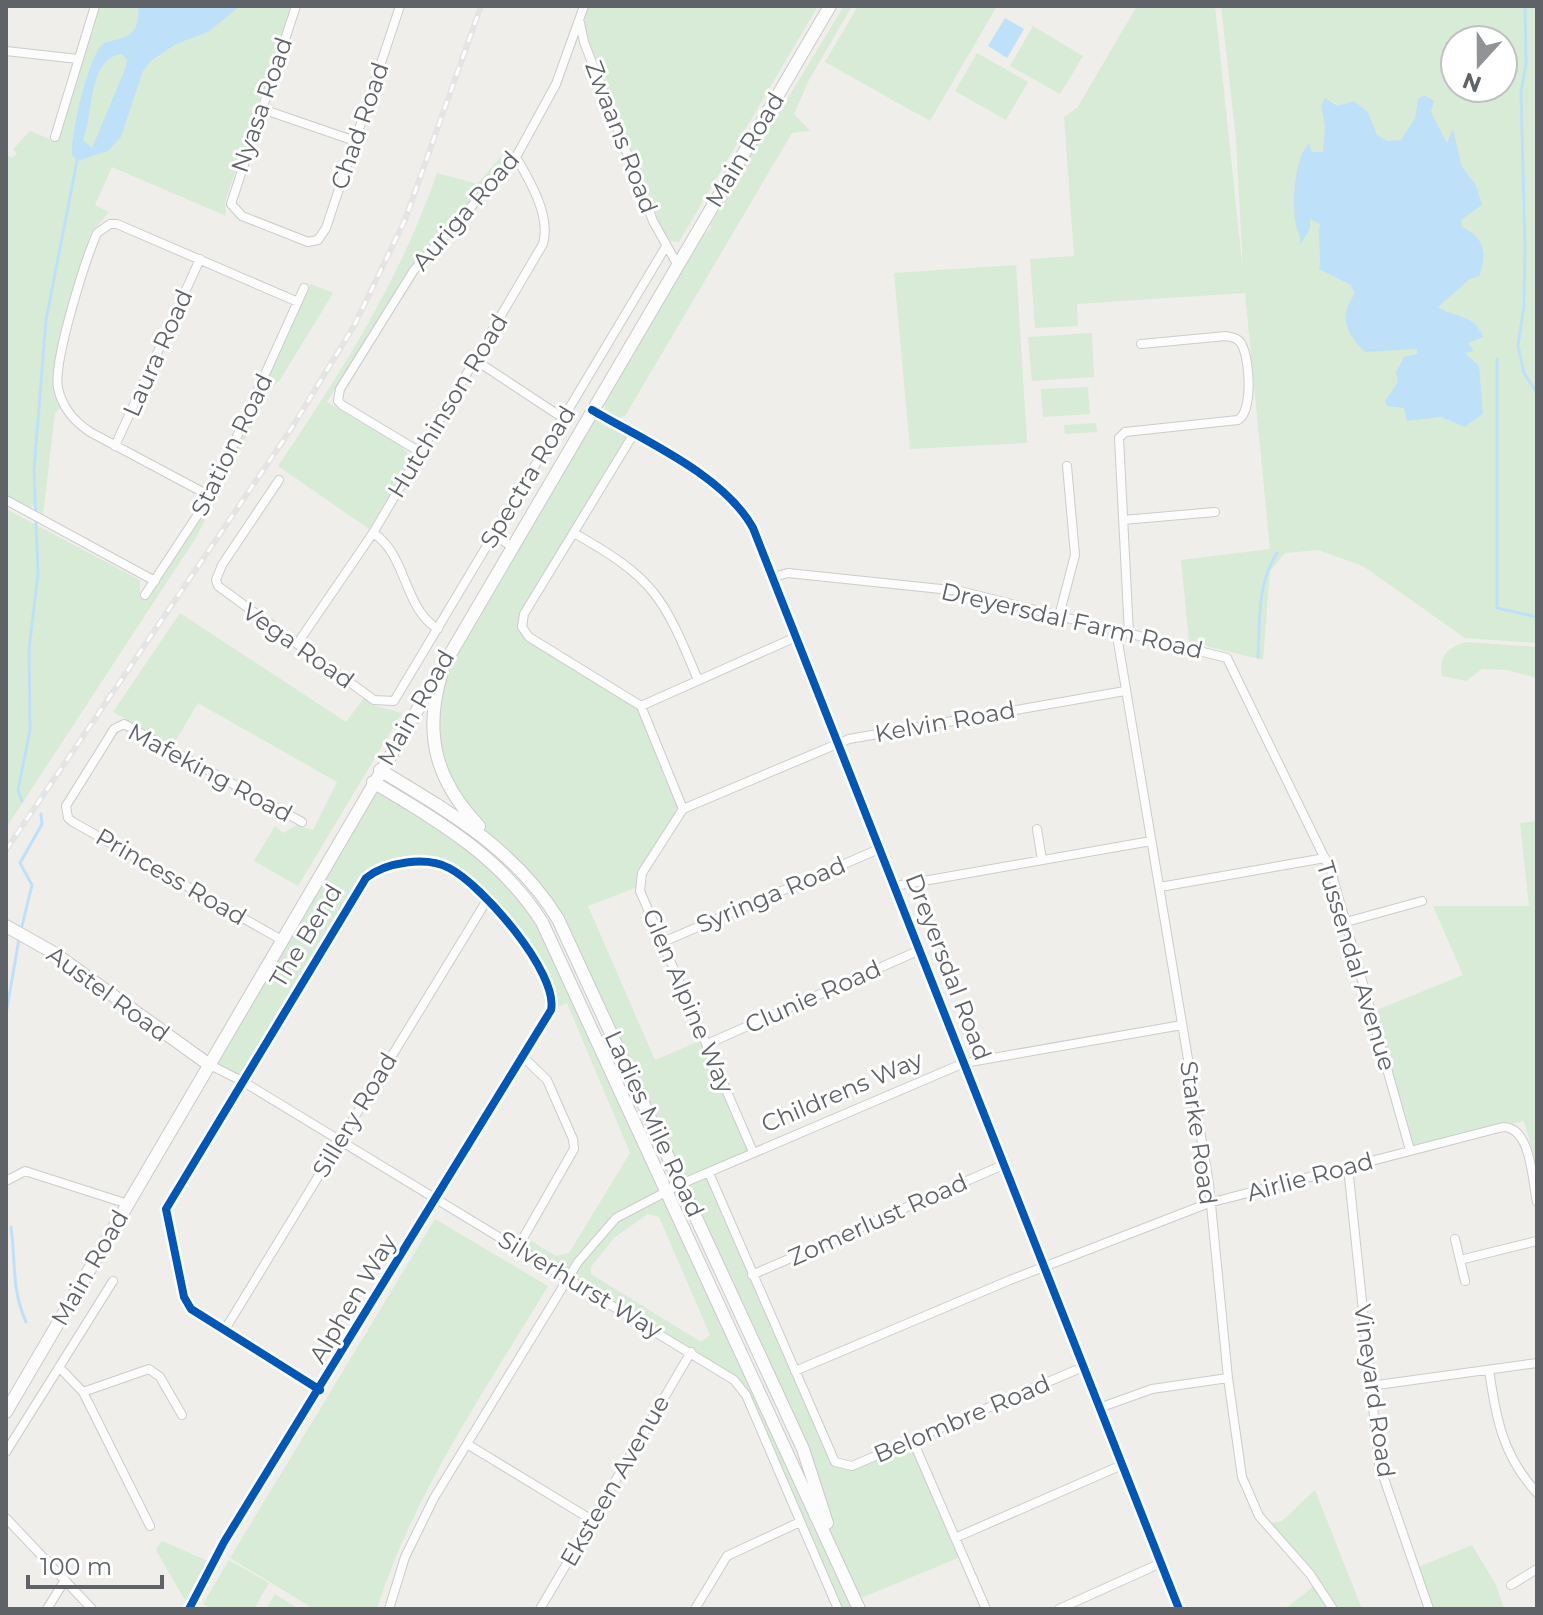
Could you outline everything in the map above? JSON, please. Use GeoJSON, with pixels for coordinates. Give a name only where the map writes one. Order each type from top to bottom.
{"type":"FeatureCollection","features":[{"type":"Feature","properties":{"kind":"main road","name":"Main Road"},"geometry":{"type":"LineString","coordinates":[[6,1412],[280,939],[830,6]]}},
{"type":"Feature","properties":{"kind":"main road"},"geometry":{"type":"LineString","coordinates":[[453,644],[439,679],[435,702],[440,769],[454,797],[509,857]]}},
{"type":"Feature","properties":{"kind":"main road","name":"Ladies Mile Road"},"geometry":{"type":"LineString","coordinates":[[377,776],[460,819],[509,857],[539,890],[558,919],[803,1449],[833,1549]]}},
{"type":"Feature","properties":{"kind":"main road","name":"Ladies Mile Road"},"geometry":{"type":"LineString","coordinates":[[377,776],[475,846],[532,907],[561,959],[859,1609]]}},
{"type":"Feature","properties":{"kind":"main road","name":"Austel Road"},"geometry":{"type":"LineString","coordinates":[[15,930],[208,1064]]}},
{"type":"Feature","properties":{"kind":"street"},"geometry":{"type":"LineString","coordinates":[[55,137],[95,6]]}},
{"type":"Feature","properties":{"kind":"street","name":"Nyasa Road"},"geometry":{"type":"LineString","coordinates":[[296,6],[231,204],[242,216],[299,240],[314,242]]}},
{"type":"Feature","properties":{"kind":"street","name":"Chad Road"},"geometry":{"type":"LineString","coordinates":[[314,242],[326,228],[400,6]]}},
{"type":"Feature","properties":{"kind":"street"},"geometry":{"type":"LineString","coordinates":[[580,19],[584,6]]}},
{"type":"Feature","properties":{"kind":"street","name":"Auriga Road"},"geometry":{"type":"LineString","coordinates":[[420,452],[342,405],[338,397],[414,270],[516,157],[556,84],[580,19]]}},
{"type":"Feature","properties":{"kind":"street","name":"Zwaans Road"},"geometry":{"type":"LineString","coordinates":[[580,19],[584,42],[665,248],[677,264]]}},
{"type":"Feature","properties":{"kind":"street"},"geometry":{"type":"LineString","coordinates":[[6,51],[78,59]]}},
{"type":"Feature","properties":{"kind":"street"},"geometry":{"type":"LineString","coordinates":[[262,109],[355,141]]}},
{"type":"Feature","properties":{"kind":"street","name":"Hutchinson Road"},"geometry":{"type":"LineString","coordinates":[[297,644],[373,533],[536,259],[545,236],[539,204],[516,157]]}},
{"type":"Feature","properties":{"kind":"street"},"geometry":{"type":"LineString","coordinates":[[210,496],[115,446],[74,419],[64,404],[57,381],[61,354],[97,233],[110,224],[117,224],[298,302]]}},
{"type":"Feature","properties":{"kind":"street","name":"Spectra Road"},"geometry":{"type":"LineString","coordinates":[[387,703],[398,697],[665,248]]}},
{"type":"Feature","properties":{"kind":"street","name":"Laura Road"},"geometry":{"type":"LineString","coordinates":[[115,446],[200,259]]}},
{"type":"Feature","properties":{"kind":"street","name":"Station Road"},"geometry":{"type":"LineString","coordinates":[[145,595],[210,496],[304,288]]}},
{"type":"Feature","properties":{"kind":"street"},"geometry":{"type":"LineString","coordinates":[[1129,634],[1117,445],[1121,434],[1233,421],[1243,418],[1249,409],[1244,349],[1236,338],[1226,336],[1141,344]]}},
{"type":"Feature","properties":{"kind":"street"},"geometry":{"type":"LineString","coordinates":[[475,360],[563,418]]}},
{"type":"Feature","properties":{"kind":"street","name":"Dreyersdal Road"},"geometry":{"type":"LineString","coordinates":[[592,410],[730,495],[753,528],[1179,1609]]}},
{"type":"Feature","properties":{"kind":"street"},"geometry":{"type":"LineString","coordinates":[[633,435],[524,614],[522,627],[529,637],[641,706],[679,791],[683,809]]}},
{"type":"Feature","properties":{"kind":"street"},"geometry":{"type":"LineString","coordinates":[[1059,616],[1075,555],[1067,466]]}},
{"type":"Feature","properties":{"kind":"street","name":"Vega Road"},"geometry":{"type":"LineString","coordinates":[[279,480],[216,580],[224,593],[374,700],[387,703]]}},
{"type":"Feature","properties":{"kind":"street"},"geometry":{"type":"LineString","coordinates":[[6,500],[155,581]]}},
{"type":"Feature","properties":{"kind":"street"},"geometry":{"type":"LineString","coordinates":[[1123,520],[1215,512]]}},
{"type":"Feature","properties":{"kind":"street"},"geometry":{"type":"LineString","coordinates":[[373,533],[389,547],[419,609],[438,629]]}},
{"type":"Feature","properties":{"kind":"street"},"geometry":{"type":"LineString","coordinates":[[574,533],[625,564],[655,592],[673,619],[698,680]]}},
{"type":"Feature","properties":{"kind":"street"},"geometry":{"type":"LineString","coordinates":[[494,535],[511,546]]}},
{"type":"Feature","properties":{"kind":"street","name":"Dreyersdal Farm Road"},"geometry":{"type":"LineString","coordinates":[[773,577],[788,573],[960,591],[1227,658]]}},
{"type":"Feature","properties":{"kind":"street","name":"Starke Road"},"geometry":{"type":"LineString","coordinates":[[1116,630],[1209,1203],[1242,1477],[1250,1501],[1333,1609]]}},
{"type":"Feature","properties":{"kind":"street"},"geometry":{"type":"LineString","coordinates":[[641,706],[796,637]]}},
{"type":"Feature","properties":{"kind":"street","name":"Tussendal Avenue"},"geometry":{"type":"LineString","coordinates":[[1227,658],[1325,858],[1410,1150]]}},
{"type":"Feature","properties":{"kind":"street","name":"Kelvin Road"},"geometry":{"type":"LineString","coordinates":[[683,809],[838,743],[1125,691]]}},
{"type":"Feature","properties":{"kind":"street","name":"Mafeking Road"},"geometry":{"type":"LineString","coordinates":[[66,812],[70,798],[118,725],[138,729],[302,822]]}},
{"type":"Feature","properties":{"kind":"street","name":"Glen Alpine Way"},"geometry":{"type":"LineString","coordinates":[[683,809],[641,879],[641,894],[753,1152]]}},
{"type":"Feature","properties":{"kind":"street","name":"Princess Road"},"geometry":{"type":"LineString","coordinates":[[66,812],[73,822],[280,939]]}},
{"type":"Feature","properties":{"kind":"street"},"geometry":{"type":"LineString","coordinates":[[1037,829],[1042,860]]}},
{"type":"Feature","properties":{"kind":"street"},"geometry":{"type":"LineString","coordinates":[[895,886],[1151,841]]}},
{"type":"Feature","properties":{"kind":"street","name":"Syringa Road"},"geometry":{"type":"LineString","coordinates":[[663,942],[879,849]]}},
{"type":"Feature","properties":{"kind":"street"},"geometry":{"type":"LineString","coordinates":[[1160,887],[1325,858]]}},
{"type":"Feature","properties":{"kind":"street","name":"The Bend"},"geometry":{"type":"LineString","coordinates":[[320,1390],[224,1331],[187,1304],[164,1215],[167,1204],[357,891],[373,872],[398,865],[436,863],[460,875],[509,925],[541,971],[551,990],[551,1010]]}},
{"type":"Feature","properties":{"kind":"street","name":"Sillery Road"},"geometry":{"type":"LineString","coordinates":[[224,1331],[487,900]]}},
{"type":"Feature","properties":{"kind":"street"},"geometry":{"type":"LineString","coordinates":[[1346,922],[1422,901]]}},
{"type":"Feature","properties":{"kind":"street","name":"Clunie Road"},"geometry":{"type":"LineString","coordinates":[[707,1044],[920,950]]}},
{"type":"Feature","properties":{"kind":"street","name":"Alphen Way"},"geometry":{"type":"LineString","coordinates":[[189,1609],[224,1542],[551,1010]]}},
{"type":"Feature","properties":{"kind":"street","name":"Childrens Way"},"geometry":{"type":"LineString","coordinates":[[389,1609],[425,1514],[568,1278],[589,1246],[616,1218],[681,1184],[964,1063],[1182,1025]]}},
{"type":"Feature","properties":{"kind":"street"},"geometry":{"type":"LineString","coordinates":[[518,1247],[569,1162],[574,1144],[547,1080],[523,1057]]}},
{"type":"Feature","properties":{"kind":"street","name":"Silverhurst Way"},"geometry":{"type":"LineString","coordinates":[[208,1064],[242,1081],[518,1247],[691,1352],[741,1387],[838,1609]]}},
{"type":"Feature","properties":{"kind":"street","name":"Airlie Road"},"geometry":{"type":"LineString","coordinates":[[795,1371],[1209,1203],[1503,1127],[1517,1131],[1523,1139],[1537,1202]]}},
{"type":"Feature","properties":{"kind":"street","name":"Zomerlust Road"},"geometry":{"type":"LineString","coordinates":[[752,1275],[1003,1165]]}},
{"type":"Feature","properties":{"kind":"street","name":"Vineyard Road"},"geometry":{"type":"LineString","coordinates":[[1348,1167],[1382,1476],[1429,1609]]}},
{"type":"Feature","properties":{"kind":"street"},"geometry":{"type":"LineString","coordinates":[[6,1181],[25,1171],[128,1204]]}},
{"type":"Feature","properties":{"kind":"street"},"geometry":{"type":"LineString","coordinates":[[709,1173],[795,1371]]}},
{"type":"Feature","properties":{"kind":"street"},"geometry":{"type":"LineString","coordinates":[[1455,1239],[1465,1281]]}},
{"type":"Feature","properties":{"kind":"street"},"geometry":{"type":"LineString","coordinates":[[1460,1260],[1537,1241]]}},
{"type":"Feature","properties":{"kind":"street"},"geometry":{"type":"LineString","coordinates":[[6,1452],[113,1281]]}},
{"type":"Feature","properties":{"kind":"street","name":"Eksteen Avenue"},"geometry":{"type":"LineString","coordinates":[[540,1609],[691,1352]]}},
{"type":"Feature","properties":{"kind":"street"},"geometry":{"type":"LineString","coordinates":[[1370,1386],[1537,1363]]}},
{"type":"Feature","properties":{"kind":"street"},"geometry":{"type":"LineString","coordinates":[[59,1367],[83,1392],[150,1526]]}},
{"type":"Feature","properties":{"kind":"street","name":"Belombre Road"},"geometry":{"type":"LineString","coordinates":[[795,1371],[830,1456],[840,1465],[852,1466],[1083,1367]]}},
{"type":"Feature","properties":{"kind":"street"},"geometry":{"type":"LineString","coordinates":[[83,1392],[149,1369],[160,1377],[182,1415]]}},
{"type":"Feature","properties":{"kind":"street"},"geometry":{"type":"LineString","coordinates":[[1489,1370],[1502,1443],[1515,1468],[1537,1493]]}},
{"type":"Feature","properties":{"kind":"street"},"geometry":{"type":"LineString","coordinates":[[1099,1408],[1152,1389],[1228,1378]]}},
{"type":"Feature","properties":{"kind":"street"},"geometry":{"type":"LineString","coordinates":[[913,1441],[986,1609]]}},
{"type":"Feature","properties":{"kind":"street"},"geometry":{"type":"LineString","coordinates":[[467,1444],[592,1520]]}},
{"type":"Feature","properties":{"kind":"street"},"geometry":{"type":"LineString","coordinates":[[955,1538],[1122,1465]]}},
{"type":"Feature","properties":{"kind":"street"},"geometry":{"type":"LineString","coordinates":[[6,1518],[92,1609]]}},
{"type":"Feature","properties":{"kind":"street"},"geometry":{"type":"LineString","coordinates":[[695,1609],[727,1556],[800,1522]]}},
{"type":"Feature","properties":{"kind":"street"},"geometry":{"type":"LineString","coordinates":[[1059,1609],[1161,1563]]}},
{"type":"Feature","properties":{"kind":"street"},"geometry":{"type":"LineString","coordinates":[[1511,1585],[1537,1569]]}},
{"type":"Feature","properties":{"kind":"street"},"geometry":{"type":"LineString","coordinates":[[47,1609],[65,1580]]}},
{"type":"Feature","properties":{"kind":"green space"},"geometry":{"type":"Polygon","coordinates":[[[100,6],[291,6],[225,202],[226,216],[112,167],[95,205],[109,212],[90,234],[54,364],[53,383],[61,407],[55,413],[43,515],[32,505],[31,508],[6,495],[6,155],[12,158],[17,154],[13,149],[30,131],[57,142],[100,6]]]}},
{"type":"Feature","properties":{"kind":"green space"},"geometry":{"type":"Polygon","coordinates":[[[588,6],[818,6],[679,242],[671,241],[664,235],[589,41],[584,24],[588,6]]]}},
{"type":"Feature","properties":{"kind":"green space"},"geometry":{"type":"Polygon","coordinates":[[[844,6],[852,6],[809,80],[794,114],[810,131],[792,133],[625,416],[618,419],[605,409],[605,401],[704,235],[712,227],[764,128],[772,124],[844,6]]]}},
{"type":"Feature","properties":{"kind":"green space"},"geometry":{"type":"Polygon","coordinates":[[[858,6],[997,6],[930,121],[825,62],[858,6]]]}},
{"type":"Feature","properties":{"kind":"green space"},"geometry":{"type":"Polygon","coordinates":[[[1137,6],[1215,6],[1243,272],[1236,139],[1221,6],[1537,6],[1537,643],[1465,638],[1363,566],[1318,550],[1285,553],[1270,571],[1263,660],[1189,642],[1181,560],[1270,549],[1245,293],[1077,304],[1078,326],[1035,328],[1030,259],[1074,256],[1064,117],[1077,108],[1137,6]]]}},
{"type":"Feature","properties":{"kind":"green space"},"geometry":{"type":"Polygon","coordinates":[[[1033,26],[1083,56],[1060,94],[1010,66],[1033,26]]]}},
{"type":"Feature","properties":{"kind":"green space"},"geometry":{"type":"Polygon","coordinates":[[[977,53],[1028,82],[1006,120],[955,91],[977,53]]]}},
{"type":"Feature","properties":{"kind":"green space"},"geometry":{"type":"Polygon","coordinates":[[[501,157],[506,161],[500,169],[407,272],[327,402],[402,447],[409,455],[407,465],[369,529],[278,466],[367,325],[405,251],[437,173],[477,184],[501,157]]]}},
{"type":"Feature","properties":{"kind":"green space"},"geometry":{"type":"Polygon","coordinates":[[[1016,265],[1027,443],[910,449],[894,273],[1016,265]]]}},
{"type":"Feature","properties":{"kind":"green space"},"geometry":{"type":"Polygon","coordinates":[[[311,284],[333,293],[280,380],[270,389],[197,536],[6,828],[6,509],[140,580],[140,593],[149,598],[220,485],[311,284]]]}},
{"type":"Feature","properties":{"kind":"green space"},"geometry":{"type":"Polygon","coordinates":[[[1092,333],[1094,377],[1032,381],[1028,337],[1092,333]]]}},
{"type":"Feature","properties":{"kind":"green space"},"geometry":{"type":"Polygon","coordinates":[[[1088,387],[1090,414],[1043,417],[1041,389],[1088,387]]]}},
{"type":"Feature","properties":{"kind":"green space"},"geometry":{"type":"Polygon","coordinates":[[[592,410],[633,435],[524,614],[524,632],[641,706],[683,809],[642,873],[640,886],[588,906],[655,1060],[704,1039],[753,1152],[709,1172],[830,1456],[845,1467],[913,1441],[963,1556],[856,1600],[859,1609],[838,1609],[741,1387],[518,1247],[531,1241],[556,1256],[569,1253],[630,1153],[567,1003],[551,1010],[552,996],[509,925],[459,875],[426,862],[373,872],[242,1081],[208,1064],[373,782],[433,817],[523,895],[830,1544],[821,1500],[558,919],[468,814],[436,751],[439,678],[592,410]],[[648,1214],[614,1238],[591,1267],[591,1274],[701,1342],[710,1335],[659,1217],[648,1214]]]}},
{"type":"Feature","properties":{"kind":"green space"},"geometry":{"type":"Polygon","coordinates":[[[1096,423],[1097,432],[1065,434],[1064,425],[1096,423]]]}},
{"type":"Feature","properties":{"kind":"green space"},"geometry":{"type":"Polygon","coordinates":[[[180,613],[346,722],[364,698],[376,706],[402,713],[298,886],[254,861],[275,826],[283,833],[297,825],[313,830],[337,782],[198,703],[173,745],[113,712],[180,613]]]}},
{"type":"Feature","properties":{"kind":"green space"},"geometry":{"type":"Polygon","coordinates":[[[1466,642],[1537,647],[1537,678],[1507,670],[1482,669],[1466,681],[1442,676],[1446,653],[1466,642]]]}},
{"type":"Feature","properties":{"kind":"green space"},"geometry":{"type":"Polygon","coordinates":[[[1537,821],[1537,1167],[1524,1121],[1410,1148],[1372,1012],[1463,975],[1433,906],[1529,906],[1520,823],[1537,821]]]}},
{"type":"Feature","properties":{"kind":"green space"},"geometry":{"type":"Polygon","coordinates":[[[435,1219],[548,1286],[431,1483],[392,1566],[377,1609],[314,1609],[230,1558],[435,1219]]]}},
{"type":"Feature","properties":{"kind":"green space"},"geometry":{"type":"Polygon","coordinates":[[[1315,1490],[1362,1609],[1339,1609],[1313,1572],[1270,1523],[1282,1521],[1315,1490]]]}},
{"type":"Feature","properties":{"kind":"green space"},"geometry":{"type":"Polygon","coordinates":[[[162,1541],[208,1561],[187,1604],[156,1550],[162,1541]]]}},
{"type":"Feature","properties":{"kind":"green space"},"geometry":{"type":"Polygon","coordinates":[[[1472,1545],[1496,1585],[1504,1609],[1430,1609],[1416,1568],[1472,1545]]]}},
{"type":"Feature","properties":{"kind":"green space"},"geometry":{"type":"Polygon","coordinates":[[[229,1560],[269,1583],[254,1609],[212,1609],[203,1604],[229,1560]]]}},
{"type":"Feature","properties":{"kind":"green space"},"geometry":{"type":"Polygon","coordinates":[[[1314,1586],[1329,1609],[1285,1609],[1314,1586]]]}},
{"type":"Feature","properties":{"kind":"green space"},"geometry":{"type":"Polygon","coordinates":[[[275,1594],[299,1609],[266,1609],[275,1594]]]}},
{"type":"Feature","properties":{"kind":"water"},"geometry":{"type":"Polygon","coordinates":[[[138,6],[240,6],[208,32],[176,44],[152,60],[143,71],[121,137],[108,151],[77,161],[72,155],[74,130],[92,63],[104,43],[134,30],[138,6]],[[122,54],[111,58],[97,77],[83,140],[92,148],[126,67],[127,60],[122,54]]]}},
{"type":"Feature","properties":{"kind":"water"},"geometry":{"type":"Polygon","coordinates":[[[1005,18],[1024,29],[1007,58],[988,46],[1005,18]]]}},
{"type":"Feature","properties":{"kind":"water"},"geometry":{"type":"Polygon","coordinates":[[[1424,95],[1434,101],[1431,112],[1447,143],[1453,129],[1462,167],[1476,185],[1482,205],[1461,220],[1462,227],[1475,236],[1482,247],[1479,276],[1470,279],[1438,307],[1470,320],[1483,337],[1468,343],[1474,351],[1465,353],[1479,366],[1483,414],[1465,427],[1441,417],[1407,421],[1404,408],[1387,406],[1385,401],[1398,382],[1396,372],[1404,357],[1417,354],[1417,349],[1365,352],[1358,345],[1346,324],[1347,310],[1355,294],[1351,285],[1319,269],[1320,224],[1310,219],[1310,229],[1300,245],[1295,220],[1295,190],[1300,159],[1309,143],[1312,152],[1323,152],[1325,126],[1321,106],[1325,98],[1337,106],[1354,101],[1368,112],[1377,135],[1387,141],[1401,140],[1415,118],[1418,99],[1424,95]]]}},
{"type":"Feature","properties":{"kind":"waterway"},"geometry":{"type":"LineString","coordinates":[[1525,6],[1526,64],[1521,92],[1524,305],[1518,346],[1524,373],[1537,393]]}},
{"type":"Feature","properties":{"kind":"waterway"},"geometry":{"type":"LineString","coordinates":[[22,801],[18,790],[30,730],[29,649],[38,574],[34,470],[46,320],[77,161]]}},
{"type":"Feature","properties":{"kind":"waterway"},"geometry":{"type":"LineString","coordinates":[[1497,359],[1497,608],[1537,617]]}},
{"type":"Feature","properties":{"kind":"waterway"},"geometry":{"type":"LineString","coordinates":[[1258,657],[1263,590],[1277,553]]}},
{"type":"Feature","properties":{"kind":"waterway"},"geometry":{"type":"LineString","coordinates":[[22,926],[32,885],[20,863],[42,824],[41,814]]}},
{"type":"Feature","properties":{"kind":"waterway"},"geometry":{"type":"LineString","coordinates":[[6,1014],[19,939]]}},
{"type":"Feature","properties":{"kind":"waterway"},"geometry":{"type":"LineString","coordinates":[[11,1227],[16,1286],[26,1322]]}},
{"type":"Feature","properties":{"kind":"railway"},"geometry":{"type":"LineString","coordinates":[[6,850],[291,429],[354,326],[405,220],[481,6]]}},
{"type":"Feature","properties":{"kind":"cycle path"},"geometry":{"type":"LineString","coordinates":[[592,410],[703,475],[740,509],[753,528],[1179,1609]]}},
{"type":"Feature","properties":{"kind":"cycle path"},"geometry":{"type":"LineString","coordinates":[[189,1609],[224,1542],[551,1010],[550,994],[543,974],[515,931],[480,892],[463,877],[440,864],[406,862],[384,868],[366,878],[166,1209],[184,1297],[191,1309],[320,1390]]}}]}
